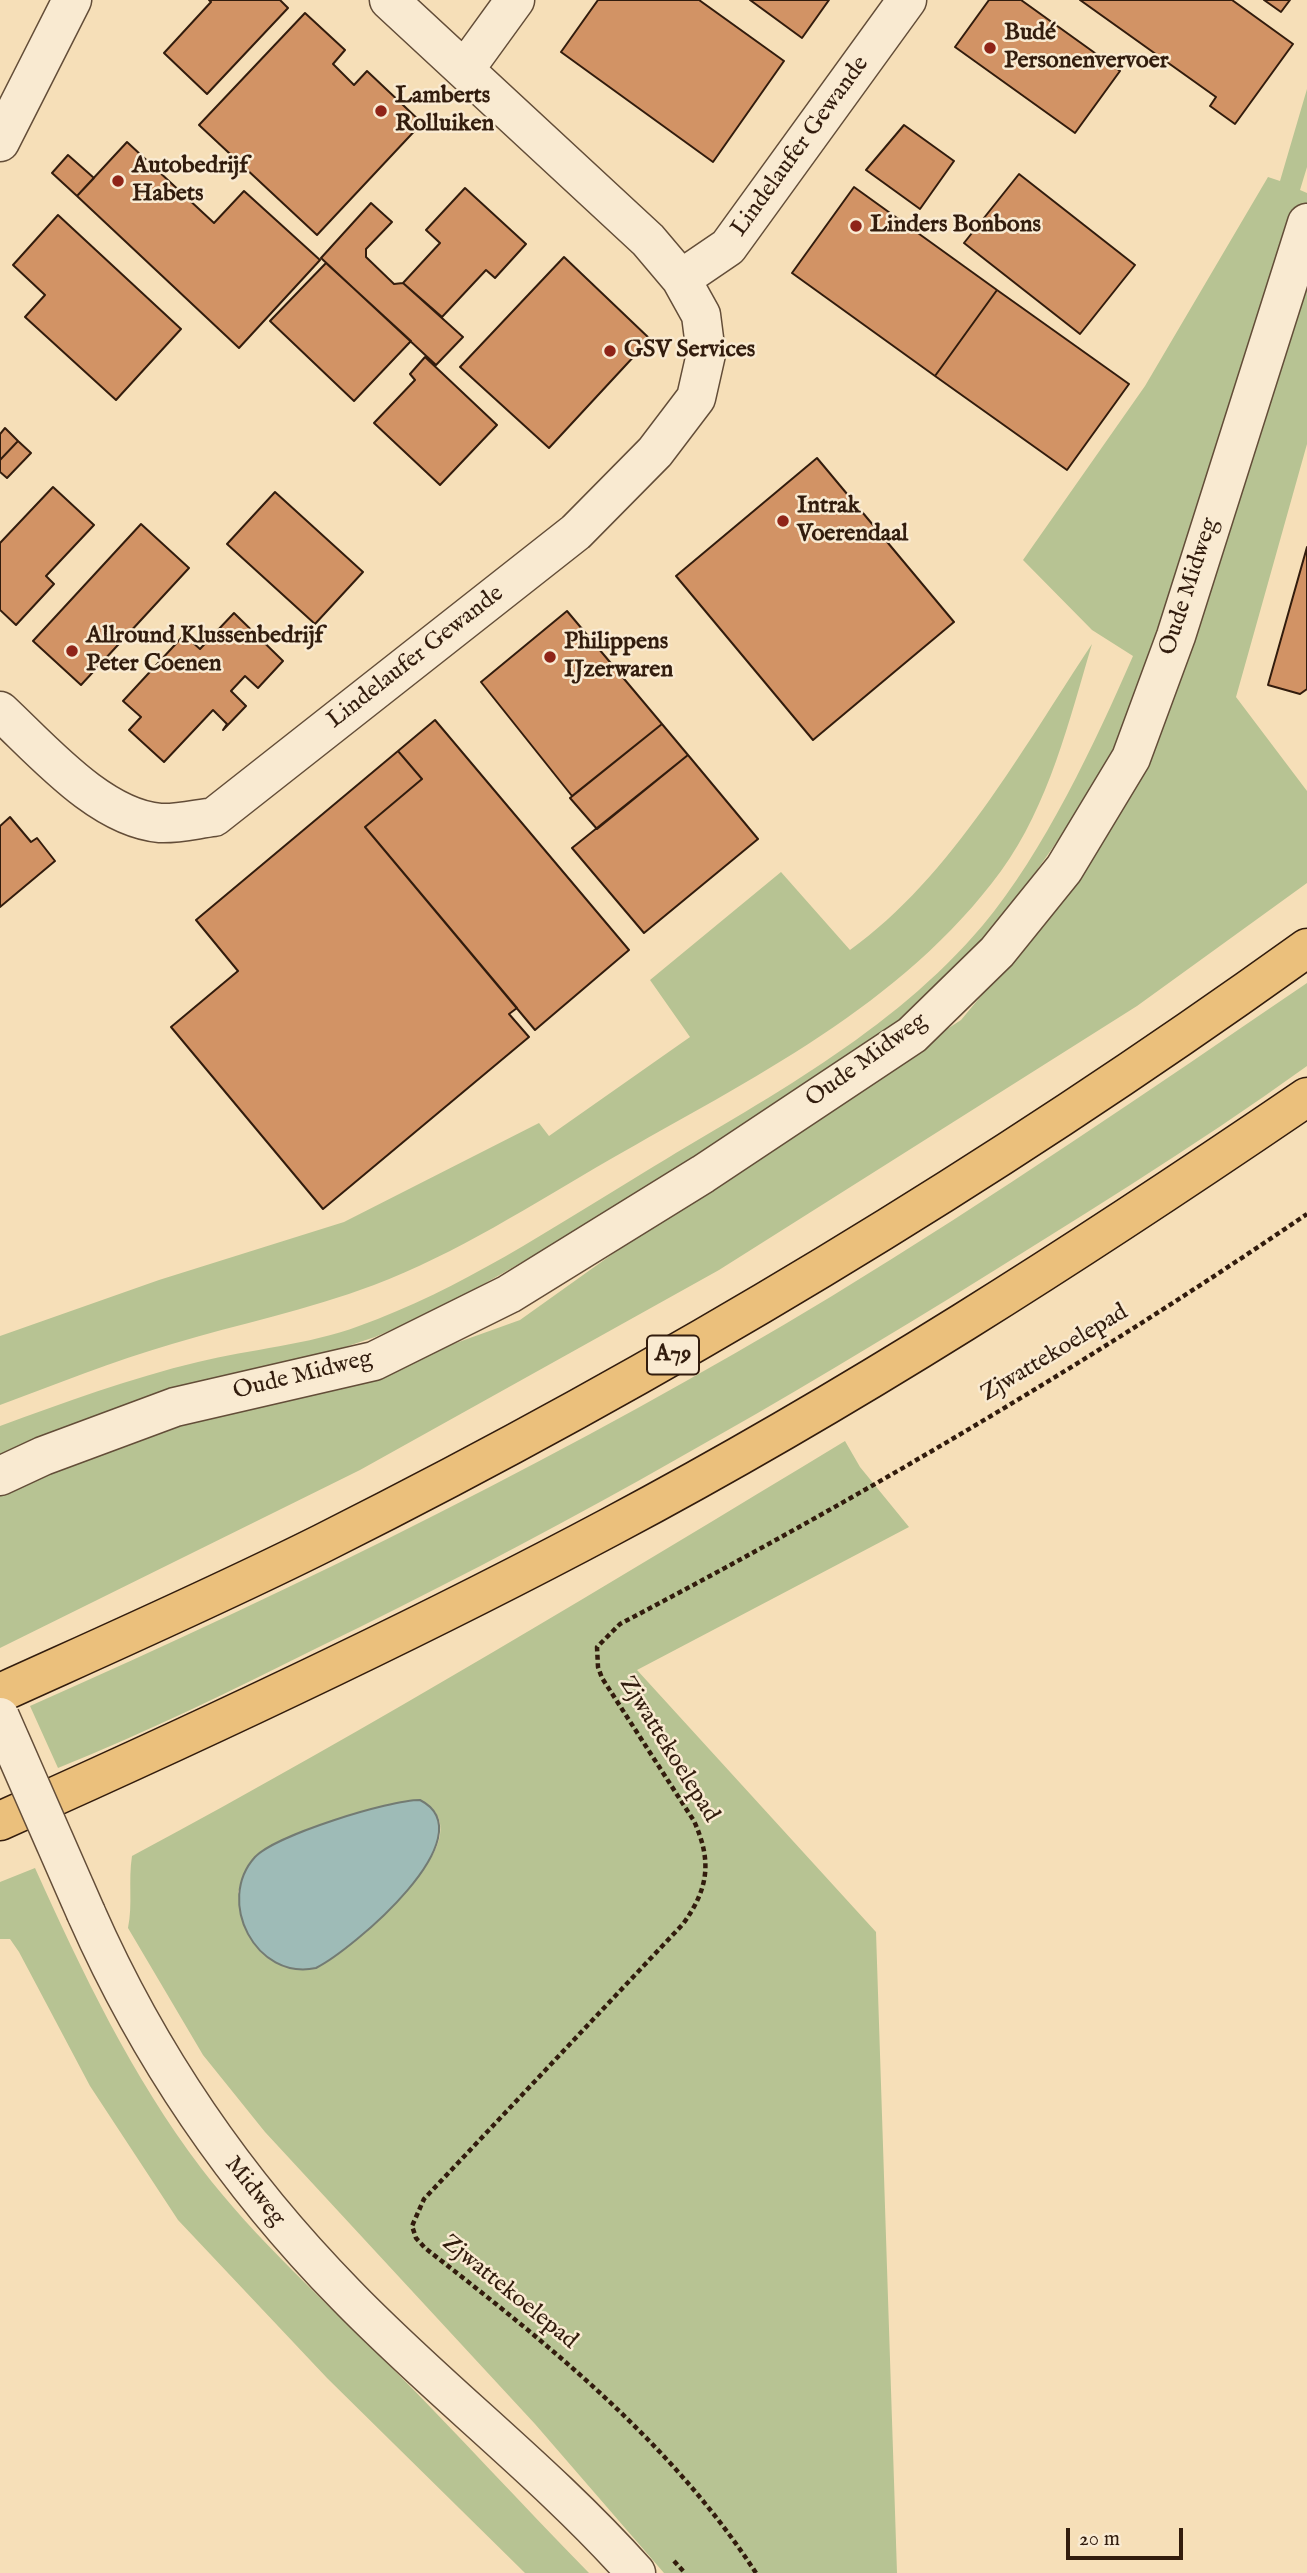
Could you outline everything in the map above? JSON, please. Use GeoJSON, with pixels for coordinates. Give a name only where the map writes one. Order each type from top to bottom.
{"type":"FeatureCollection","features":[{"type":"Feature","properties":{"kind":"highway","name":"A79"},"geometry":{"type":"LineString","coordinates":[[0,1693],[321,1544],[734,1321],[878,1235],[1046,1126],[1307,948]]}},
{"type":"Feature","properties":{"kind":"highway"},"geometry":{"type":"LineString","coordinates":[[0,1821],[398,1634],[632,1515],[995,1304],[1307,1097]]}},
{"type":"Feature","properties":{"kind":"street"},"geometry":{"type":"LineString","coordinates":[[0,142],[72,0]]}},
{"type":"Feature","properties":{"kind":"street","name":"Lindelaufer Gewande"},"geometry":{"type":"LineString","coordinates":[[0,711],[72,778],[116,809],[160,823],[214,817],[576,532],[655,453],[696,398],[706,354],[701,315],[681,279],[648,240],[389,0]]}},
{"type":"Feature","properties":{"kind":"street"},"geometry":{"type":"LineString","coordinates":[[465,69],[515,0]]}},
{"type":"Feature","properties":{"kind":"street","name":"Lindelaufer Gewande"},"geometry":{"type":"LineString","coordinates":[[681,279],[729,247],[907,0]]}},
{"type":"Feature","properties":{"kind":"street","name":"Oude Midweg"},"geometry":{"type":"LineString","coordinates":[[0,1476],[43,1456],[175,1407],[374,1361],[509,1294],[691,1181],[912,1035],[931,1017],[997,952],[1064,869],[1131,758],[1176,636],[1307,222]]}},
{"type":"Feature","properties":{"kind":"street","name":"Midweg"},"geometry":{"type":"LineString","coordinates":[[0,1717],[86,1913],[151,2045],[251,2192],[348,2297],[518,2454],[636,2573]]}},
{"type":"Feature","properties":{"kind":"path","name":"Zjwattekoelepad"},"geometry":{"type":"LineString","coordinates":[[756,2573],[716,2516],[651,2440],[532,2333],[425,2248],[416,2238],[412,2226],[424,2199],[683,1924],[703,1891],[708,1872],[703,1840],[694,1821],[603,1678],[597,1667],[597,1647],[620,1624],[932,1449],[1132,1329],[1307,1214]]}},
{"type":"Feature","properties":{"kind":"green space"},"geometry":{"type":"Polygon","coordinates":[[[1307,89],[1307,167],[1300,190],[1307,193],[1307,444],[1236,697],[1307,791],[1307,883],[1137,1006],[719,1270],[360,1470],[0,1648],[0,1496],[20,1485],[161,1431],[314,1394],[520,1320],[712,1183],[961,1020],[1081,876],[1116,744],[1084,803],[1009,910],[970,954],[890,1029],[844,1064],[573,1233],[440,1309],[375,1337],[306,1360],[114,1409],[67,1426],[52,1440],[0,1456],[0,1426],[173,1368],[340,1332],[433,1295],[540,1236],[779,1091],[867,1032],[947,964],[1005,896],[1047,831],[1085,760],[1133,656],[1092,630],[1023,560],[1145,386],[1268,177],[1280,181],[1307,89]]]}},
{"type":"Feature","properties":{"kind":"green space"},"geometry":{"type":"Polygon","coordinates":[[[1092,644],[1066,732],[1045,790],[1018,845],[1001,871],[962,919],[918,962],[821,1036],[716,1100],[494,1227],[405,1273],[324,1302],[128,1358],[0,1405],[0,1336],[159,1280],[344,1222],[539,1123],[549,1136],[690,1037],[650,980],[781,872],[850,950],[887,920],[953,849],[1012,767],[1092,644]]]}},
{"type":"Feature","properties":{"kind":"green space"},"geometry":{"type":"Polygon","coordinates":[[[1307,983],[1307,1066],[1220,1127],[1085,1214],[795,1391],[560,1524],[254,1679],[58,1768],[30,1706],[234,1613],[437,1514],[538,1462],[735,1353],[952,1220],[1307,983]]]}},
{"type":"Feature","properties":{"kind":"green space"},"geometry":{"type":"Polygon","coordinates":[[[845,1441],[860,1467],[909,1527],[637,1670],[876,1932],[897,2573],[664,2573],[535,2424],[265,2132],[203,2055],[128,1928],[132,1856],[402,1705],[845,1441]],[[420,1800],[384,1806],[306,1830],[265,1849],[254,1858],[238,1892],[273,1960],[298,1969],[314,1968],[328,1961],[347,1945],[410,1886],[425,1867],[436,1848],[441,1830],[436,1813],[420,1800]]]}},
{"type":"Feature","properties":{"kind":"green space"},"geometry":{"type":"Polygon","coordinates":[[[35,1868],[90,1985],[131,2061],[201,2168],[268,2246],[416,2392],[589,2573],[525,2573],[327,2378],[178,2220],[90,2086],[19,1952],[10,1939],[0,1939],[0,1882],[35,1868]]]}},
{"type":"Feature","properties":{"kind":"water"},"geometry":{"type":"Polygon","coordinates":[[[420,1800],[437,1817],[438,1838],[427,1864],[383,1916],[334,1957],[316,1968],[295,1969],[276,1962],[260,1950],[248,1934],[241,1915],[239,1895],[244,1875],[255,1857],[285,1839],[334,1820],[384,1806],[420,1800]]]}},
{"type":"Feature","properties":{"kind":"building"},"geometry":{"type":"Polygon","coordinates":[[[209,0],[280,0],[288,8],[207,94],[164,53],[211,2],[209,0]]]}},
{"type":"Feature","properties":{"kind":"building"},"geometry":{"type":"Polygon","coordinates":[[[598,0],[699,0],[784,61],[713,162],[561,52],[598,0]]]}},
{"type":"Feature","properties":{"kind":"building"},"geometry":{"type":"Polygon","coordinates":[[[750,0],[829,0],[802,38],[750,0]]]}},
{"type":"Feature","properties":{"kind":"building"},"geometry":{"type":"Polygon","coordinates":[[[989,0],[1021,0],[1120,71],[1075,133],[955,47],[989,0]]]}},
{"type":"Feature","properties":{"kind":"building"},"geometry":{"type":"Polygon","coordinates":[[[1080,0],[1232,0],[1293,44],[1235,124],[1210,106],[1216,97],[1080,0]]]}},
{"type":"Feature","properties":{"kind":"building"},"geometry":{"type":"Polygon","coordinates":[[[1264,0],[1290,0],[1281,12],[1264,0]]]}},
{"type":"Feature","properties":{"kind":"building"},"geometry":{"type":"Polygon","coordinates":[[[305,13],[345,50],[333,64],[354,85],[367,71],[422,123],[317,235],[199,125],[305,13]]]}},
{"type":"Feature","properties":{"kind":"building"},"geometry":{"type":"Polygon","coordinates":[[[904,125],[954,161],[920,209],[866,170],[904,125]]]}},
{"type":"Feature","properties":{"kind":"building"},"geometry":{"type":"Polygon","coordinates":[[[127,142],[214,223],[244,191],[320,260],[239,348],[77,196],[127,142]]]}},
{"type":"Feature","properties":{"kind":"building"},"geometry":{"type":"Polygon","coordinates":[[[68,155],[94,178],[77,196],[52,173],[68,155]]]}},
{"type":"Feature","properties":{"kind":"building"},"geometry":{"type":"Polygon","coordinates":[[[1019,174],[1135,265],[1080,334],[964,243],[1019,174]]]}},
{"type":"Feature","properties":{"kind":"building"},"geometry":{"type":"Polygon","coordinates":[[[854,187],[997,290],[935,376],[792,273],[854,187]]]}},
{"type":"Feature","properties":{"kind":"building"},"geometry":{"type":"Polygon","coordinates":[[[465,188],[526,244],[495,278],[486,270],[442,317],[403,283],[440,243],[426,230],[465,188]]]}},
{"type":"Feature","properties":{"kind":"building"},"geometry":{"type":"Polygon","coordinates":[[[371,203],[392,222],[366,249],[366,257],[394,284],[403,283],[463,337],[436,365],[321,258],[371,203]]]}},
{"type":"Feature","properties":{"kind":"building"},"geometry":{"type":"Polygon","coordinates":[[[58,215],[181,329],[116,400],[25,317],[45,295],[13,265],[58,215]]]}},
{"type":"Feature","properties":{"kind":"building"},"geometry":{"type":"Polygon","coordinates":[[[564,257],[650,339],[549,448],[460,367],[564,257]]]}},
{"type":"Feature","properties":{"kind":"building"},"geometry":{"type":"Polygon","coordinates":[[[326,263],[411,341],[354,401],[270,321],[326,263]]]}},
{"type":"Feature","properties":{"kind":"building"},"geometry":{"type":"Polygon","coordinates":[[[997,290],[1129,384],[1067,470],[935,376],[997,290]]]}},
{"type":"Feature","properties":{"kind":"building"},"geometry":{"type":"Polygon","coordinates":[[[425,357],[497,425],[440,485],[374,423],[415,380],[410,374],[425,357]]]}},
{"type":"Feature","properties":{"kind":"building"},"geometry":{"type":"Polygon","coordinates":[[[5,428],[18,441],[0,460],[0,434],[5,428]]]}},
{"type":"Feature","properties":{"kind":"building"},"geometry":{"type":"Polygon","coordinates":[[[18,441],[31,453],[7,478],[0,472],[0,460],[18,441]]]}},
{"type":"Feature","properties":{"kind":"building"},"geometry":{"type":"Polygon","coordinates":[[[817,458],[954,622],[813,740],[676,576],[817,458]]]}},
{"type":"Feature","properties":{"kind":"building"},"geometry":{"type":"Polygon","coordinates":[[[53,487],[94,525],[46,576],[54,584],[16,625],[0,610],[0,543],[53,487]]]}},
{"type":"Feature","properties":{"kind":"building"},"geometry":{"type":"Polygon","coordinates":[[[275,492],[363,572],[315,624],[227,544],[275,492]]]}},
{"type":"Feature","properties":{"kind":"building"},"geometry":{"type":"Polygon","coordinates":[[[141,524],[189,568],[81,685],[33,641],[141,524]]]}},
{"type":"Feature","properties":{"kind":"building"},"geometry":{"type":"Polygon","coordinates":[[[1307,547],[1307,689],[1300,694],[1268,685],[1307,547]]]}},
{"type":"Feature","properties":{"kind":"building"},"geometry":{"type":"Polygon","coordinates":[[[567,611],[662,724],[572,796],[481,682],[567,611]]]}},
{"type":"Feature","properties":{"kind":"building"},"geometry":{"type":"Polygon","coordinates":[[[234,613],[283,661],[258,688],[245,676],[231,691],[246,706],[223,730],[227,724],[213,710],[164,762],[129,730],[141,717],[123,701],[184,635],[200,649],[234,613]]]}},
{"type":"Feature","properties":{"kind":"building"},"geometry":{"type":"Polygon","coordinates":[[[435,720],[629,950],[535,1030],[365,827],[422,779],[398,751],[435,720]]]}},
{"type":"Feature","properties":{"kind":"building"},"geometry":{"type":"Polygon","coordinates":[[[662,724],[688,755],[597,829],[570,798],[662,724]]]}},
{"type":"Feature","properties":{"kind":"building"},"geometry":{"type":"Polygon","coordinates":[[[398,751],[422,779],[365,827],[517,1008],[509,1014],[529,1037],[323,1209],[171,1027],[238,971],[196,920],[398,751]]]}},
{"type":"Feature","properties":{"kind":"building"},"geometry":{"type":"Polygon","coordinates":[[[688,755],[758,839],[644,933],[572,848],[688,755]]]}},
{"type":"Feature","properties":{"kind":"building"},"geometry":{"type":"Polygon","coordinates":[[[10,817],[31,842],[37,838],[55,861],[0,907],[0,826],[10,817]]]}},
{"type":"Feature","properties":{"kind":"place","name":"Budé Personenvervoer"},"geometry":{"type":"Point","coordinates":[990,48]}},
{"type":"Feature","properties":{"kind":"place","name":"Lamberts Rolluiken"},"geometry":{"type":"Point","coordinates":[381,111]}},
{"type":"Feature","properties":{"kind":"place","name":"Autobedrijf Habets"},"geometry":{"type":"Point","coordinates":[118,181]}},
{"type":"Feature","properties":{"kind":"place","name":"Linders Bonbons"},"geometry":{"type":"Point","coordinates":[856,226]}},
{"type":"Feature","properties":{"kind":"place","name":"GSV Services"},"geometry":{"type":"Point","coordinates":[610,351]}},
{"type":"Feature","properties":{"kind":"place","name":"Intrak Voerendaal"},"geometry":{"type":"Point","coordinates":[783,521]}},
{"type":"Feature","properties":{"kind":"place","name":"Allround Klussenbedrijf Peter Coenen"},"geometry":{"type":"Point","coordinates":[72,651]}},
{"type":"Feature","properties":{"kind":"place","name":"Philippens IJzerwaren"},"geometry":{"type":"Point","coordinates":[550,657]}}]}
